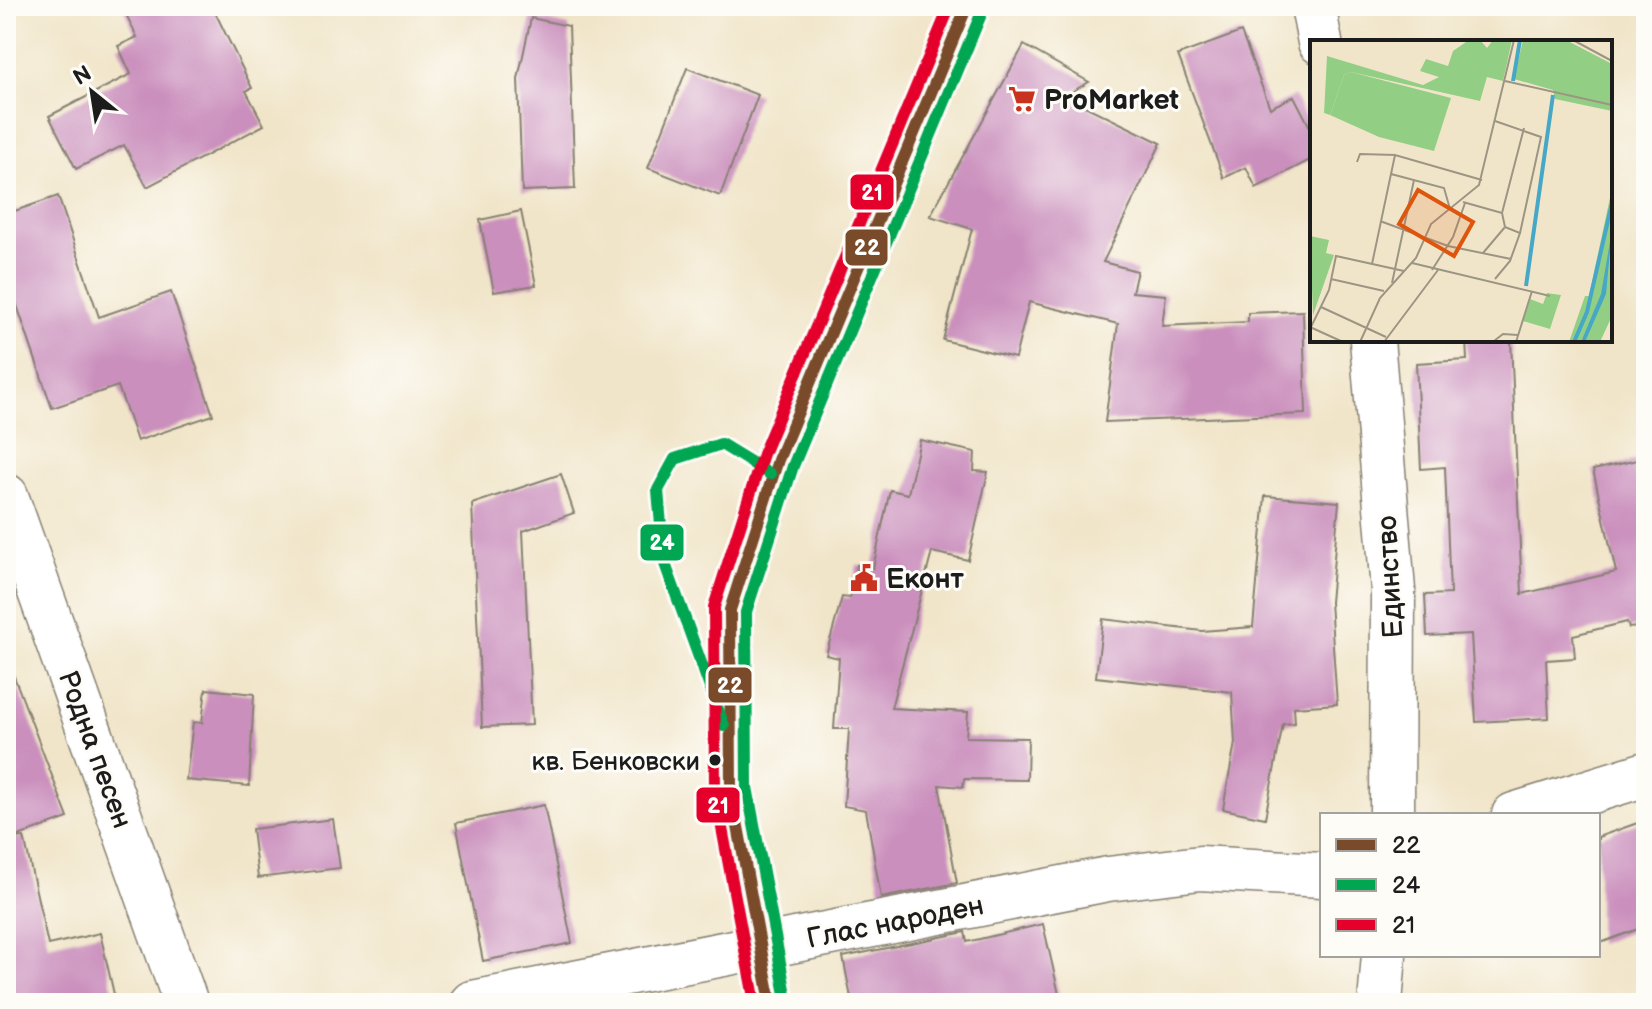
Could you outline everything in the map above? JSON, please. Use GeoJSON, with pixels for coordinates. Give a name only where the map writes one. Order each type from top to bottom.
{"type":"FeatureCollection","features":[{"type":"Feature","properties":{"kind":"street"},"geometry":{"type":"LineString","coordinates":[[771,1003],[731,789],[730,610],[778,460],[967,6]]}},
{"type":"Feature","properties":{"kind":"street"},"geometry":{"type":"LineString","coordinates":[[1313,6],[1320,40]]}},
{"type":"Feature","properties":{"kind":"street","name":"Единство"},"geometry":{"type":"LineString","coordinates":[[1372,342],[1393,590],[1392,813]]}},
{"type":"Feature","properties":{"kind":"street","name":"Родна песен"},"geometry":{"type":"LineString","coordinates":[[6,496],[186,1003]]}},
{"type":"Feature","properties":{"kind":"street"},"geometry":{"type":"LineString","coordinates":[[1520,813],[1646,774]]}},
{"type":"Feature","properties":{"kind":"street","name":"Глас народен"},"geometry":{"type":"LineString","coordinates":[[472,1003],[1108,879],[1200,868],[1320,875]]}},
{"type":"Feature","properties":{"kind":"street"},"geometry":{"type":"LineString","coordinates":[[1380,1003],[1384,957]]}},
{"type":"Feature","properties":{"kind":"building"},"geometry":{"type":"Polygon","coordinates":[[[122,6],[212,6],[252,88],[246,91],[264,125],[147,187],[124,145],[76,169],[49,116],[131,74],[118,46],[137,37],[122,6]]]}},
{"type":"Feature","properties":{"kind":"building"},"geometry":{"type":"Polygon","coordinates":[[[531,18],[569,26],[575,189],[522,191],[518,79],[531,18]]]}},
{"type":"Feature","properties":{"kind":"building"},"geometry":{"type":"Polygon","coordinates":[[[1241,32],[1270,108],[1294,96],[1310,127],[1310,160],[1256,188],[1246,167],[1224,178],[1178,55],[1241,32]]]}},
{"type":"Feature","properties":{"kind":"building"},"geometry":{"type":"Polygon","coordinates":[[[1024,45],[1089,82],[1064,96],[1161,143],[1103,262],[1137,271],[1132,292],[1166,295],[1162,326],[1248,322],[1248,313],[1303,311],[1306,414],[1105,422],[1118,324],[1029,302],[1015,358],[943,340],[972,229],[930,216],[1024,45]]]}},
{"type":"Feature","properties":{"kind":"building"},"geometry":{"type":"Polygon","coordinates":[[[687,68],[758,95],[720,196],[648,168],[687,68]]]}},
{"type":"Feature","properties":{"kind":"building"},"geometry":{"type":"Polygon","coordinates":[[[58,196],[99,317],[171,292],[213,415],[137,441],[118,386],[52,408],[6,273],[6,214],[58,196]]]}},
{"type":"Feature","properties":{"kind":"building"},"geometry":{"type":"Polygon","coordinates":[[[521,211],[536,285],[494,292],[480,220],[521,211]]]}},
{"type":"Feature","properties":{"kind":"building"},"geometry":{"type":"Polygon","coordinates":[[[1466,342],[1511,342],[1522,594],[1616,572],[1593,470],[1646,458],[1646,626],[1629,628],[1627,622],[1573,635],[1575,658],[1546,660],[1549,718],[1476,722],[1471,634],[1427,636],[1425,595],[1450,594],[1445,467],[1421,469],[1416,363],[1467,360],[1466,342]]]}},
{"type":"Feature","properties":{"kind":"building"},"geometry":{"type":"Polygon","coordinates":[[[920,440],[975,452],[974,471],[988,472],[968,560],[932,552],[891,708],[968,712],[966,737],[1028,738],[1027,780],[964,779],[963,787],[939,785],[957,883],[881,898],[866,810],[844,806],[849,729],[834,729],[839,658],[826,655],[842,597],[850,598],[857,565],[873,568],[890,490],[908,494],[920,440]]]}},
{"type":"Feature","properties":{"kind":"building"},"geometry":{"type":"Polygon","coordinates":[[[561,474],[574,513],[523,531],[532,725],[482,727],[472,504],[561,474]]]}},
{"type":"Feature","properties":{"kind":"building"},"geometry":{"type":"Polygon","coordinates":[[[1265,496],[1339,502],[1330,602],[1337,704],[1294,707],[1295,723],[1283,724],[1265,818],[1223,809],[1235,743],[1232,692],[1096,677],[1103,619],[1202,631],[1253,627],[1265,496]]]}},
{"type":"Feature","properties":{"kind":"building"},"geometry":{"type":"Polygon","coordinates":[[[6,666],[10,666],[68,818],[13,838],[24,837],[48,945],[100,933],[116,1003],[12,1003],[6,975],[6,666]]]}},
{"type":"Feature","properties":{"kind":"building"},"geometry":{"type":"Polygon","coordinates":[[[206,689],[254,694],[249,786],[186,780],[193,722],[202,723],[206,689]]]}},
{"type":"Feature","properties":{"kind":"building"},"geometry":{"type":"Polygon","coordinates":[[[544,805],[572,943],[483,961],[456,823],[544,805]]]}},
{"type":"Feature","properties":{"kind":"building"},"geometry":{"type":"Polygon","coordinates":[[[333,819],[340,868],[258,878],[252,829],[333,819]]]}},
{"type":"Feature","properties":{"kind":"building"},"geometry":{"type":"Polygon","coordinates":[[[1646,820],[1646,926],[1600,943],[1600,836],[1646,820]]]}},
{"type":"Feature","properties":{"kind":"building"},"geometry":{"type":"Polygon","coordinates":[[[1043,924],[1061,1003],[852,1003],[843,957],[965,932],[967,942],[1043,924]]]}},
{"type":"Feature","properties":{"kind":"transit line","name":"21"},"geometry":{"type":"LineString","coordinates":[[755,1003],[715,791],[714,607],[763,454],[950,6]]}},
{"type":"Feature","properties":{"kind":"transit line","name":"22"},"geometry":{"type":"LineString","coordinates":[[771,1003],[731,789],[730,610],[778,460],[967,6]]}},
{"type":"Feature","properties":{"kind":"transit line","name":"24"},"geometry":{"type":"LineString","coordinates":[[787,1000],[747,787],[746,612],[793,466],[982,12]]}},
{"type":"Feature","properties":{"kind":"transit line","name":"24"},"geometry":{"type":"LineString","coordinates":[[724,726],[664,561],[658,490],[675,459],[721,444],[770,474]]}},
{"type":"Feature","properties":{"kind":"place","name":"ProMarket"},"geometry":{"type":"Point","coordinates":[1022,99]}},
{"type":"Feature","properties":{"kind":"place","name":"Еконт"},"geometry":{"type":"Point","coordinates":[864,578]}},
{"type":"Feature","properties":{"kind":"place","name":"кв. Бенковски"},"geometry":{"type":"Point","coordinates":[715,760]}}]}
